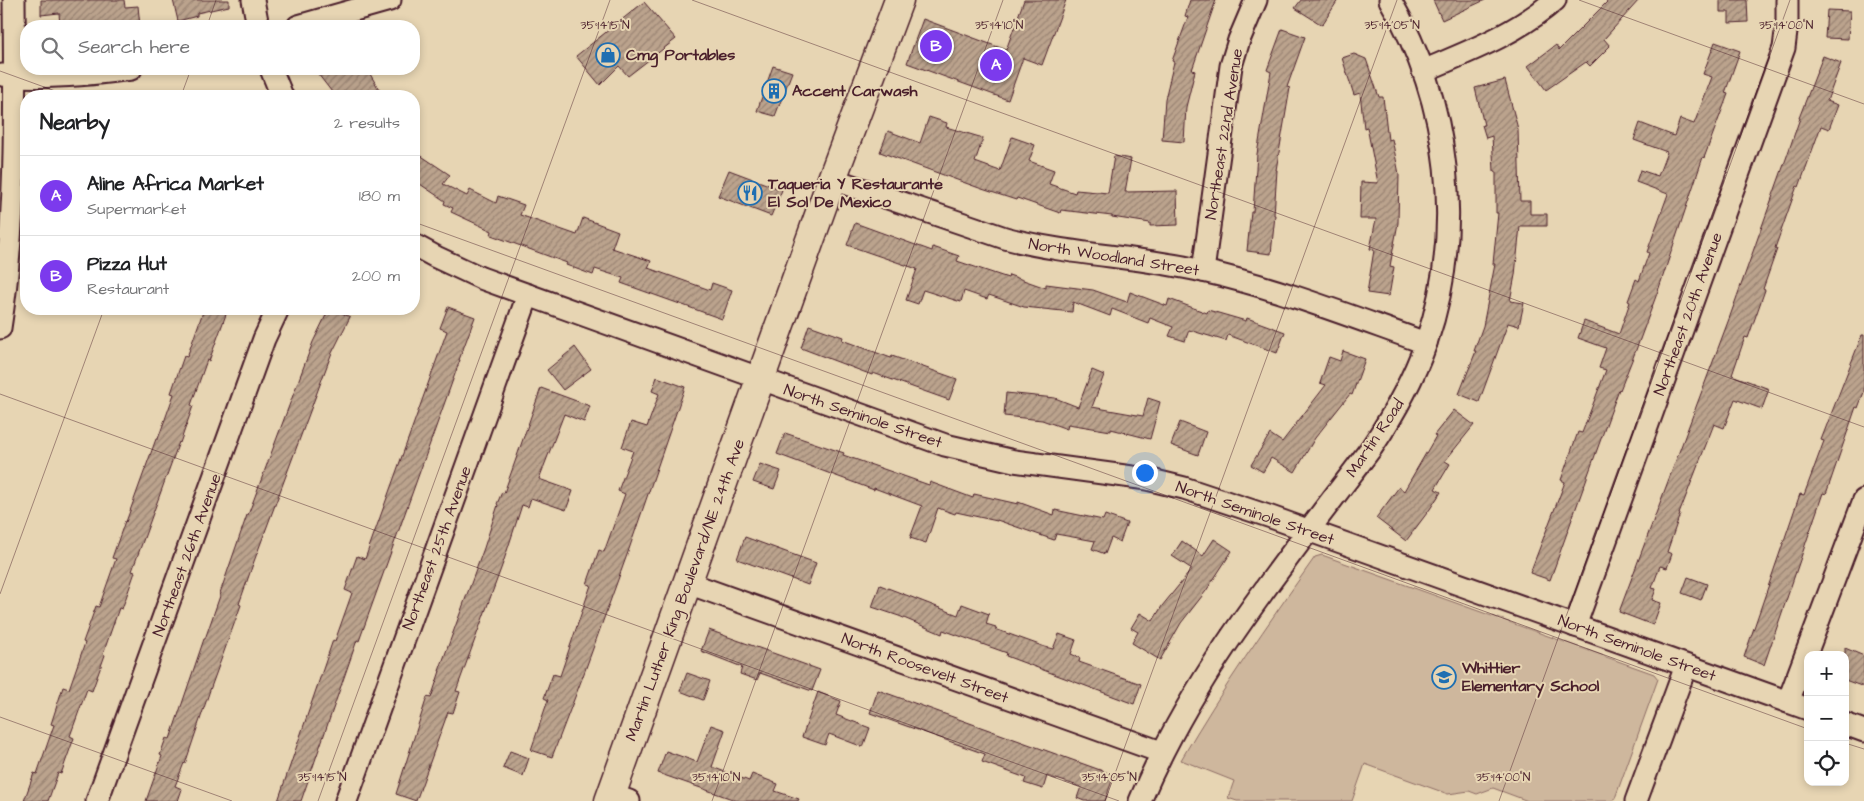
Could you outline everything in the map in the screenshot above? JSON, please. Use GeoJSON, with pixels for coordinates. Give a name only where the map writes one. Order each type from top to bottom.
{"type":"FeatureCollection","features":[{"type":"Feature","properties":{"kind":"main road","name":"Martin Luther King Boulevard/NE 24th Ave"},"geometry":{"type":"LineString","coordinates":[[617,799],[688,583],[760,379],[899,0]]}},
{"type":"Feature","properties":{"kind":"street"},"geometry":{"type":"LineString","coordinates":[[0,328],[4,303],[14,176],[7,76],[14,0]]}},
{"type":"Feature","properties":{"kind":"street"},"geometry":{"type":"LineString","coordinates":[[253,0],[257,20]]}},
{"type":"Feature","properties":{"kind":"street"},"geometry":{"type":"LineString","coordinates":[[319,20],[390,0]]}},
{"type":"Feature","properties":{"kind":"street","name":"Northeast 22nd Avenue"},"geometry":{"type":"LineString","coordinates":[[1203,271],[1231,66],[1239,40],[1256,0]]}},
{"type":"Feature","properties":{"kind":"street","name":"Martin Road"},"geometry":{"type":"LineString","coordinates":[[1140,801],[1161,752],[1192,696],[1217,657],[1390,420],[1403,396],[1426,343],[1441,282],[1446,246],[1448,214],[1446,178],[1442,141],[1431,95],[1410,39],[1390,0]]}},
{"type":"Feature","properties":{"kind":"street"},"geometry":{"type":"LineString","coordinates":[[1423,71],[1490,43],[1527,22],[1555,0]]}},
{"type":"Feature","properties":{"kind":"street","name":"Northeast 20th Avenue"},"geometry":{"type":"LineString","coordinates":[[1575,626],[1784,48],[1787,0]]}},
{"type":"Feature","properties":{"kind":"street"},"geometry":{"type":"LineString","coordinates":[[7,76],[51,75]]}},
{"type":"Feature","properties":{"kind":"street"},"geometry":{"type":"LineString","coordinates":[[273,75],[280,90]]}},
{"type":"Feature","properties":{"kind":"street","name":"North Woodland Street"},"geometry":{"type":"LineString","coordinates":[[832,179],[1005,238],[1034,246],[1148,260],[1203,271],[1280,292],[1426,343]]}},
{"type":"Feature","properties":{"kind":"street","name":"North Seminole Street"},"geometry":{"type":"LineString","coordinates":[[420,248],[456,267],[528,295],[945,445],[1014,461],[1148,479],[1184,488],[1804,708]]}},
{"type":"Feature","properties":{"kind":"street","name":"Northeast 25th Avenue"},"geometry":{"type":"LineString","coordinates":[[346,801],[528,295]]}},
{"type":"Feature","properties":{"kind":"street","name":"Northeast 26th Avenue"},"geometry":{"type":"LineString","coordinates":[[97,801],[264,339],[275,315]]}},
{"type":"Feature","properties":{"kind":"street"},"geometry":{"type":"LineString","coordinates":[[1788,702],[1864,500]]}},
{"type":"Feature","properties":{"kind":"street","name":"North Roosevelt Street"},"geometry":{"type":"LineString","coordinates":[[688,583],[1161,752]]}},
{"type":"Feature","properties":{"kind":"street"},"geometry":{"type":"LineString","coordinates":[[1636,801],[1686,666]]}},
{"type":"Feature","properties":{"kind":"street"},"geometry":{"type":"LineString","coordinates":[[1849,725],[1864,731]]}},
{"type":"Feature","properties":{"kind":"shaded area","name":"Whittier Elementary School"},"geometry":{"type":"Polygon","coordinates":[[[1322,555],[1654,674],[1658,679],[1614,801],[1528,801],[1493,788],[1477,794],[1469,791],[1448,794],[1365,764],[1352,801],[1237,801],[1228,798],[1234,781],[1181,760],[1212,708],[1262,632],[1315,557],[1322,555]]]}},
{"type":"Feature","properties":{"kind":"building"},"geometry":{"type":"Polygon","coordinates":[[[41,0],[124,0],[125,7],[138,6],[139,20],[60,20],[59,13],[41,15],[41,0]]]}},
{"type":"Feature","properties":{"kind":"building"},"geometry":{"type":"Polygon","coordinates":[[[173,0],[229,0],[229,6],[197,13],[197,16],[178,20],[173,0]]]}},
{"type":"Feature","properties":{"kind":"building"},"geometry":{"type":"Polygon","coordinates":[[[1024,0],[1066,0],[1042,65],[1023,58],[1008,100],[907,63],[923,19],[1006,50],[1024,0]]]}},
{"type":"Feature","properties":{"kind":"building"},"geometry":{"type":"Polygon","coordinates":[[[1190,0],[1216,0],[1192,70],[1195,71],[1186,107],[1184,142],[1162,140],[1165,99],[1174,62],[1172,61],[1188,17],[1185,16],[1190,0]]]}},
{"type":"Feature","properties":{"kind":"building"},"geometry":{"type":"Polygon","coordinates":[[[1301,0],[1338,0],[1322,25],[1295,8],[1301,0]]]}},
{"type":"Feature","properties":{"kind":"building"},"geometry":{"type":"Polygon","coordinates":[[[1433,0],[1485,0],[1442,20],[1433,0]]]}},
{"type":"Feature","properties":{"kind":"building"},"geometry":{"type":"Polygon","coordinates":[[[1609,0],[1639,0],[1604,39],[1610,46],[1590,66],[1586,62],[1546,90],[1528,66],[1556,45],[1559,50],[1609,0]]]}},
{"type":"Feature","properties":{"kind":"building"},"geometry":{"type":"Polygon","coordinates":[[[1720,0],[1747,0],[1748,22],[1729,23],[1729,12],[1720,12],[1720,0]]]}},
{"type":"Feature","properties":{"kind":"building"},"geometry":{"type":"Polygon","coordinates":[[[644,2],[676,39],[628,76],[619,66],[600,85],[576,56],[644,2]]]}},
{"type":"Feature","properties":{"kind":"building"},"geometry":{"type":"Polygon","coordinates":[[[1827,10],[1850,11],[1848,39],[1825,38],[1827,10]]]}},
{"type":"Feature","properties":{"kind":"building"},"geometry":{"type":"Polygon","coordinates":[[[1282,29],[1305,37],[1287,87],[1290,88],[1276,170],[1275,215],[1271,254],[1247,251],[1251,212],[1253,212],[1257,154],[1271,72],[1267,70],[1282,29]]]}},
{"type":"Feature","properties":{"kind":"building"},"geometry":{"type":"Polygon","coordinates":[[[1715,42],[1740,51],[1725,93],[1728,94],[1703,157],[1659,288],[1619,389],[1550,580],[1530,573],[1565,482],[1561,480],[1578,432],[1582,433],[1606,370],[1599,368],[1606,348],[1578,338],[1584,321],[1619,334],[1630,302],[1628,301],[1636,279],[1639,281],[1649,253],[1647,252],[1668,194],[1636,182],[1640,170],[1658,176],[1667,152],[1634,140],[1640,123],[1674,136],[1680,119],[1694,124],[1712,77],[1703,74],[1715,42]]]}},
{"type":"Feature","properties":{"kind":"building"},"geometry":{"type":"Polygon","coordinates":[[[1354,54],[1366,59],[1379,97],[1383,97],[1388,140],[1392,139],[1399,174],[1398,223],[1390,266],[1394,267],[1389,296],[1367,293],[1374,250],[1370,249],[1376,219],[1360,219],[1361,182],[1378,183],[1367,127],[1364,128],[1360,93],[1354,95],[1342,58],[1354,54]]]}},
{"type":"Feature","properties":{"kind":"building"},"geometry":{"type":"Polygon","coordinates":[[[1823,56],[1841,63],[1827,101],[1838,105],[1829,129],[1821,126],[1799,187],[1797,186],[1775,248],[1777,249],[1763,289],[1765,290],[1748,338],[1745,337],[1732,375],[1769,389],[1762,409],[1735,399],[1724,428],[1714,424],[1679,514],[1667,552],[1672,554],[1667,568],[1660,566],[1652,588],[1656,589],[1652,600],[1661,603],[1653,625],[1619,612],[1729,319],[1799,118],[1823,56]]]}},
{"type":"Feature","properties":{"kind":"building","name":"Accent Carwash"},"geometry":{"type":"Polygon","coordinates":[[[773,66],[792,72],[775,116],[757,111],[773,66]]]}},
{"type":"Feature","properties":{"kind":"building"},"geometry":{"type":"Polygon","coordinates":[[[319,75],[371,75],[379,90],[330,90],[319,75]]]}},
{"type":"Feature","properties":{"kind":"building"},"geometry":{"type":"Polygon","coordinates":[[[1505,80],[1518,129],[1520,201],[1530,201],[1530,214],[1547,214],[1547,226],[1520,226],[1515,275],[1510,301],[1524,303],[1519,326],[1508,323],[1479,402],[1459,394],[1476,351],[1474,351],[1483,326],[1495,264],[1493,264],[1498,213],[1496,213],[1496,171],[1494,171],[1492,136],[1486,138],[1475,88],[1505,80]]]}},
{"type":"Feature","properties":{"kind":"building"},"geometry":{"type":"Polygon","coordinates":[[[929,117],[947,123],[946,127],[983,138],[975,162],[1000,171],[1012,137],[1035,145],[1029,161],[1054,170],[1049,184],[1075,193],[1076,190],[1108,193],[1114,156],[1131,159],[1125,192],[1177,191],[1178,225],[1150,226],[1150,223],[1112,216],[1061,210],[1060,213],[1017,198],[1016,200],[982,189],[880,152],[888,131],[920,143],[929,117]]]}},
{"type":"Feature","properties":{"kind":"building"},"geometry":{"type":"Polygon","coordinates":[[[420,155],[450,175],[443,184],[467,196],[470,190],[496,203],[498,196],[524,205],[520,215],[577,235],[583,218],[618,231],[612,248],[651,261],[648,268],[710,290],[712,283],[732,290],[722,319],[621,283],[623,278],[595,269],[593,275],[566,265],[567,263],[491,235],[492,231],[451,212],[453,208],[444,204],[445,201],[420,184],[420,155]]]}},
{"type":"Feature","properties":{"kind":"building","name":"Taqueria Y Restaurante El Sol De Mexico"},"geometry":{"type":"Polygon","coordinates":[[[729,170],[782,190],[771,216],[718,196],[729,170]]]}},
{"type":"Feature","properties":{"kind":"building"},"geometry":{"type":"Polygon","coordinates":[[[855,223],[932,251],[933,247],[959,256],[957,261],[1008,278],[1009,275],[1046,288],[1046,284],[1093,290],[1127,302],[1130,292],[1167,306],[1169,299],[1207,313],[1208,310],[1246,321],[1247,318],[1285,332],[1277,353],[1228,335],[1226,341],[1189,330],[1185,341],[1169,336],[1173,327],[1150,318],[1148,323],[1112,309],[1110,316],[1073,302],[1072,312],[1024,307],[989,295],[987,299],[964,291],[961,302],[923,290],[918,304],[906,300],[917,269],[847,245],[855,223]]]}},
{"type":"Feature","properties":{"kind":"building"},"geometry":{"type":"Polygon","coordinates":[[[448,307],[475,317],[359,641],[357,640],[301,801],[278,801],[333,640],[335,641],[352,593],[345,590],[357,556],[365,559],[447,331],[440,328],[448,307]]]}},
{"type":"Feature","properties":{"kind":"building"},"geometry":{"type":"Polygon","coordinates":[[[202,315],[226,315],[209,361],[207,360],[191,405],[193,406],[132,571],[135,572],[122,609],[119,608],[92,691],[87,689],[70,736],[74,738],[61,774],[58,773],[48,801],[24,801],[34,773],[37,774],[54,725],[51,724],[63,687],[69,689],[96,606],[99,607],[116,559],[112,558],[125,521],[156,439],[158,439],[174,394],[171,393],[184,356],[187,357],[202,315]]]}},
{"type":"Feature","properties":{"kind":"building"},"geometry":{"type":"Polygon","coordinates":[[[326,315],[346,315],[350,317],[331,355],[253,564],[239,604],[241,605],[185,764],[175,786],[182,789],[178,801],[146,801],[162,756],[160,755],[166,738],[170,739],[247,515],[313,342],[326,315]]]}},
{"type":"Feature","properties":{"kind":"building"},"geometry":{"type":"Polygon","coordinates":[[[809,325],[843,337],[842,340],[891,358],[892,356],[957,379],[949,400],[873,373],[872,375],[801,348],[809,325]]]}},
{"type":"Feature","properties":{"kind":"building"},"geometry":{"type":"Polygon","coordinates":[[[1862,335],[1864,335],[1864,392],[1858,408],[1856,407],[1826,494],[1823,493],[1764,665],[1744,657],[1800,494],[1804,495],[1824,441],[1821,440],[1862,335]]]}},
{"type":"Feature","properties":{"kind":"building"},"geometry":{"type":"Polygon","coordinates":[[[575,347],[591,369],[563,390],[547,370],[575,347]]]}},
{"type":"Feature","properties":{"kind":"building"},"geometry":{"type":"Polygon","coordinates":[[[1343,351],[1365,359],[1352,395],[1350,394],[1315,438],[1295,472],[1271,458],[1263,472],[1251,465],[1270,434],[1282,442],[1326,385],[1320,383],[1329,357],[1340,361],[1343,351]]]}},
{"type":"Feature","properties":{"kind":"building"},"geometry":{"type":"Polygon","coordinates":[[[1092,370],[1104,375],[1092,407],[1143,416],[1148,398],[1160,402],[1150,439],[1111,429],[1111,431],[1068,424],[1067,429],[1042,420],[1004,416],[1006,393],[1055,398],[1078,407],[1092,370]]]}},
{"type":"Feature","properties":{"kind":"building"},"geometry":{"type":"Polygon","coordinates":[[[657,377],[685,387],[628,552],[552,757],[531,750],[548,700],[544,698],[553,674],[560,676],[591,585],[587,584],[599,550],[604,552],[625,494],[618,491],[633,451],[622,447],[631,422],[647,427],[659,394],[652,391],[657,377]]]}},
{"type":"Feature","properties":{"kind":"building"},"geometry":{"type":"Polygon","coordinates":[[[541,388],[590,406],[584,422],[564,414],[539,479],[573,491],[566,510],[531,498],[528,507],[522,505],[456,691],[460,692],[453,713],[448,712],[416,801],[396,794],[427,697],[431,698],[484,548],[497,504],[502,492],[504,493],[541,388]]]}},
{"type":"Feature","properties":{"kind":"building"},"geometry":{"type":"Polygon","coordinates":[[[1454,410],[1474,425],[1445,461],[1450,464],[1435,489],[1441,492],[1406,541],[1376,518],[1399,487],[1404,491],[1436,436],[1434,435],[1454,410]]]}},
{"type":"Feature","properties":{"kind":"building"},"geometry":{"type":"Polygon","coordinates":[[[1180,422],[1206,432],[1198,455],[1171,445],[1180,422]]]}},
{"type":"Feature","properties":{"kind":"building"},"geometry":{"type":"Polygon","coordinates":[[[785,433],[929,485],[930,482],[973,498],[974,494],[1018,504],[1018,502],[1054,515],[1055,510],[1103,520],[1105,515],[1127,523],[1120,542],[1111,538],[1105,554],[1092,549],[1095,541],[1056,534],[1054,540],[997,520],[956,512],[955,514],[938,508],[926,543],[910,538],[922,506],[777,454],[785,433]]]}},
{"type":"Feature","properties":{"kind":"building"},"geometry":{"type":"Polygon","coordinates":[[[760,464],[781,471],[774,489],[753,482],[760,464]]]}},
{"type":"Feature","properties":{"kind":"building"},"geometry":{"type":"Polygon","coordinates":[[[745,537],[816,563],[808,585],[737,559],[745,537]]]}},
{"type":"Feature","properties":{"kind":"building"},"geometry":{"type":"Polygon","coordinates":[[[1214,539],[1232,551],[1206,591],[1181,623],[1160,660],[1132,643],[1138,632],[1131,628],[1140,613],[1153,621],[1162,606],[1192,569],[1172,556],[1182,541],[1203,556],[1214,539]]]}},
{"type":"Feature","properties":{"kind":"building"},"geometry":{"type":"Polygon","coordinates":[[[1688,577],[1707,584],[1701,600],[1682,593],[1688,577]]]}},
{"type":"Feature","properties":{"kind":"building"},"geometry":{"type":"Polygon","coordinates":[[[880,585],[958,615],[962,604],[989,614],[986,624],[1045,647],[1053,649],[1059,634],[1076,640],[1071,654],[1080,658],[1079,662],[1141,684],[1134,704],[1006,656],[1007,653],[943,630],[942,634],[872,607],[880,585]]]}},
{"type":"Feature","properties":{"kind":"building"},"geometry":{"type":"Polygon","coordinates":[[[709,630],[820,670],[812,691],[760,673],[757,680],[740,674],[742,667],[701,651],[709,630]]]}},
{"type":"Feature","properties":{"kind":"building"},"geometry":{"type":"Polygon","coordinates":[[[1845,648],[1864,656],[1864,687],[1849,681],[1849,651],[1845,651],[1845,648]]]}},
{"type":"Feature","properties":{"kind":"building"},"geometry":{"type":"Polygon","coordinates":[[[687,673],[710,681],[703,700],[680,691],[687,673]]]}},
{"type":"Feature","properties":{"kind":"building"},"geometry":{"type":"Polygon","coordinates":[[[878,690],[1114,775],[1105,801],[1084,801],[1077,798],[1081,787],[1047,776],[1043,789],[1024,783],[1026,778],[982,762],[985,754],[870,713],[878,690]]]}},
{"type":"Feature","properties":{"kind":"building"},"geometry":{"type":"Polygon","coordinates":[[[818,692],[841,701],[836,715],[870,728],[863,747],[829,734],[825,745],[802,737],[818,692]]]}},
{"type":"Feature","properties":{"kind":"building"},"geometry":{"type":"Polygon","coordinates":[[[711,725],[725,730],[712,767],[749,781],[752,774],[778,784],[775,791],[799,799],[798,801],[738,801],[658,773],[666,751],[697,762],[711,725]]]}},
{"type":"Feature","properties":{"kind":"building"},"geometry":{"type":"Polygon","coordinates":[[[510,751],[529,758],[523,776],[503,768],[510,751]]]}},
{"type":"Feature","properties":{"kind":"place","name":"Pizza Hut"},"geometry":{"type":"Point","coordinates":[936,46]}},
{"type":"Feature","properties":{"kind":"place","name":"Cmg Portables"},"geometry":{"type":"Point","coordinates":[608,55]}},
{"type":"Feature","properties":{"kind":"place","name":"Aline Africa Market"},"geometry":{"type":"Point","coordinates":[996,65]}},
{"type":"Feature","properties":{"kind":"place","name":"Accent Carwash"},"geometry":{"type":"Point","coordinates":[774,91]}},
{"type":"Feature","properties":{"kind":"place","name":"Taqueria Y Restaurante El Sol De Mexico"},"geometry":{"type":"Point","coordinates":[750,193]}},
{"type":"Feature","properties":{"kind":"place","name":"Whittier Elementary School"},"geometry":{"type":"Point","coordinates":[1444,677]}}]}
